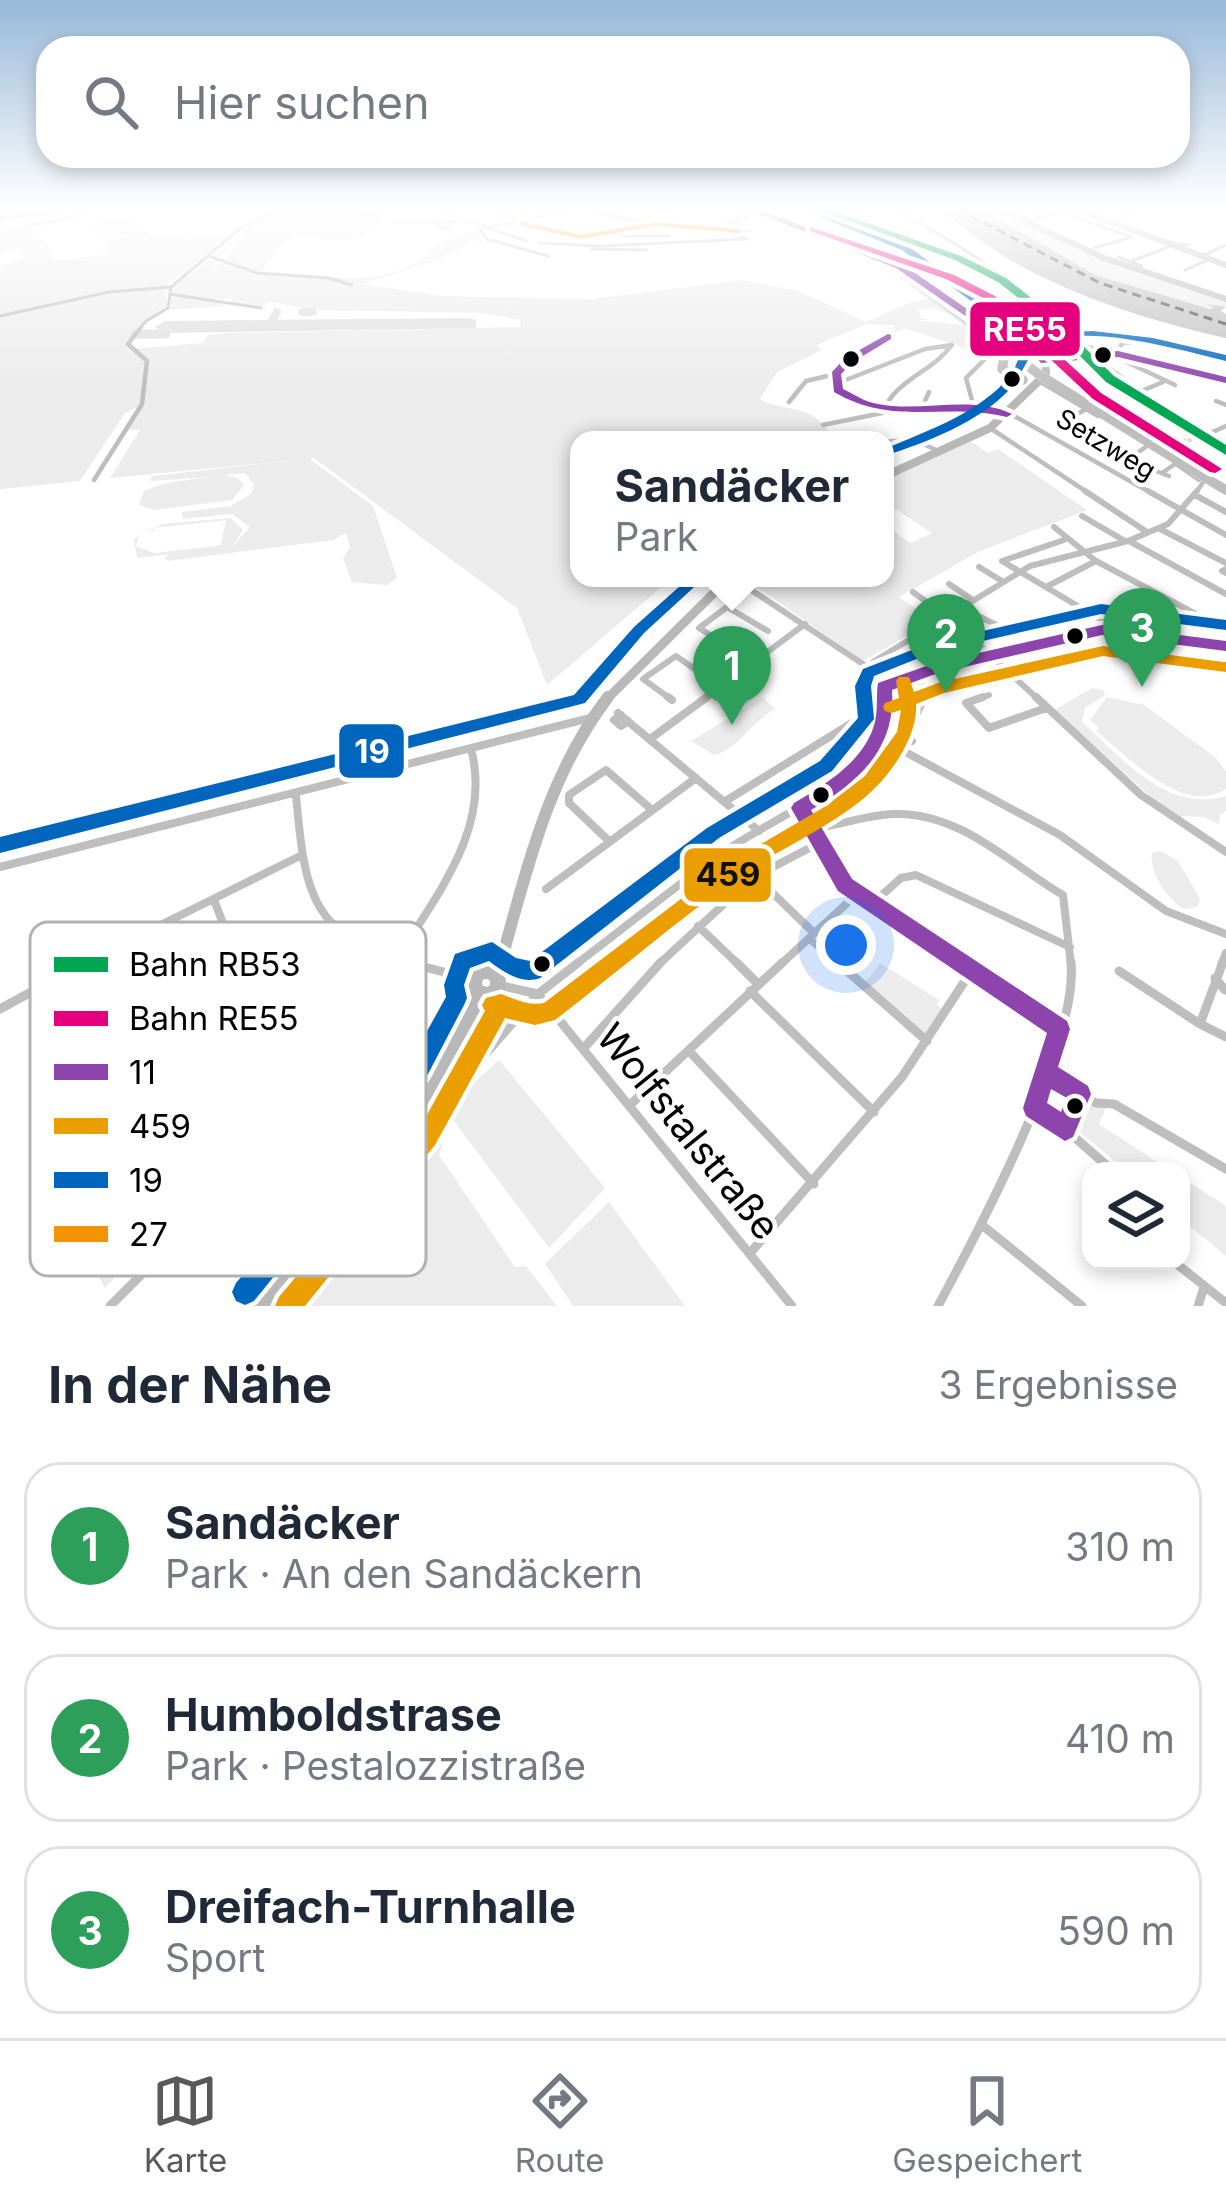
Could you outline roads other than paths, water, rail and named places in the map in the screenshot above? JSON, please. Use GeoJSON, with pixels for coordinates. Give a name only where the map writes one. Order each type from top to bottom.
{"type":"FeatureCollection","features":[{"type":"Feature","properties":{"kind":"highway"},"geometry":{"type":"LineString","coordinates":[[900,270],[999,344]]}},
{"type":"Feature","properties":{"kind":"main road"},"geometry":{"type":"LineString","coordinates":[[964,314],[1018,341],[1045,361]]}},
{"type":"Feature","properties":{"kind":"main road"},"geometry":{"type":"LineString","coordinates":[[1018,341],[1007,345],[1023,363]]}},
{"type":"Feature","properties":{"kind":"main road"},"geometry":{"type":"LineString","coordinates":[[999,344],[1042,379],[1208,479]]}},
{"type":"Feature","properties":{"kind":"main road"},"geometry":{"type":"LineString","coordinates":[[999,344],[1005,354],[1001,366]]}},
{"type":"Feature","properties":{"kind":"main road"},"geometry":{"type":"LineString","coordinates":[[1001,366],[1023,363]]}},
{"type":"Feature","properties":{"kind":"main road"},"geometry":{"type":"LineString","coordinates":[[1001,366],[1023,380]]}},
{"type":"Feature","properties":{"kind":"street"},"geometry":{"type":"LineString","coordinates":[[94,480],[142,404],[147,359],[127,345],[146,321],[168,308],[170,290],[193,270]]}},
{"type":"Feature","properties":{"kind":"street"},"geometry":{"type":"LineString","coordinates":[[248,270],[352,285]]}},
{"type":"Feature","properties":{"kind":"street"},"geometry":{"type":"LineString","coordinates":[[824,425],[884,410],[973,404],[964,382],[993,351],[935,295],[898,270]]}},
{"type":"Feature","properties":{"kind":"street"},"geometry":{"type":"LineString","coordinates":[[997,270],[1081,344],[1226,380]]}},
{"type":"Feature","properties":{"kind":"street"},"geometry":{"type":"LineString","coordinates":[[1140,270],[1226,299]]}},
{"type":"Feature","properties":{"kind":"street"},"geometry":{"type":"LineString","coordinates":[[0,316],[109,292],[170,290],[261,308]]}},
{"type":"Feature","properties":{"kind":"street"},"geometry":{"type":"LineString","coordinates":[[789,402],[806,381],[836,374],[852,358],[888,338]]}},
{"type":"Feature","properties":{"kind":"street"},"geometry":{"type":"LineString","coordinates":[[1115,354],[1122,343],[1133,342],[1226,355]]}},
{"type":"Feature","properties":{"kind":"street"},"geometry":{"type":"LineString","coordinates":[[836,384],[938,345],[952,345],[944,357],[890,391],[884,410]]}},
{"type":"Feature","properties":{"kind":"street"},"geometry":{"type":"LineString","coordinates":[[894,472],[990,428],[1042,379],[1045,361],[1115,354],[1175,386]]}},
{"type":"Feature","properties":{"kind":"street"},"geometry":{"type":"LineString","coordinates":[[1095,357],[1139,392],[1226,445]]}},
{"type":"Feature","properties":{"kind":"street"},"geometry":{"type":"LineString","coordinates":[[836,374],[836,384],[850,400],[884,410]]}},
{"type":"Feature","properties":{"kind":"street"},"geometry":{"type":"LineString","coordinates":[[998,394],[1023,380],[1042,379],[1175,464],[1208,479]]}},
{"type":"Feature","properties":{"kind":"street"},"geometry":{"type":"LineString","coordinates":[[1139,392],[1164,381]]}},
{"type":"Feature","properties":{"kind":"street"},"geometry":{"type":"LineString","coordinates":[[929,392],[925,401],[930,410]]}},
{"type":"Feature","properties":{"kind":"street"},"geometry":{"type":"LineString","coordinates":[[1216,401],[1226,405]]}},
{"type":"Feature","properties":{"kind":"street","name":"Setzweg"},"geometry":{"type":"LineString","coordinates":[[973,404],[1007,414],[1226,536]]}},
{"type":"Feature","properties":{"kind":"street"},"geometry":{"type":"LineString","coordinates":[[1072,417],[1086,409]]}},
{"type":"Feature","properties":{"kind":"street"},"geometry":{"type":"LineString","coordinates":[[1205,435],[1226,426]]}},
{"type":"Feature","properties":{"kind":"street"},"geometry":{"type":"LineString","coordinates":[[990,428],[1147,532]]}},
{"type":"Feature","properties":{"kind":"street"},"geometry":{"type":"LineString","coordinates":[[894,441],[916,438],[941,452]]}},
{"type":"Feature","properties":{"kind":"street"},"geometry":{"type":"LineString","coordinates":[[1182,442],[1177,446],[1226,469]]}},
{"type":"Feature","properties":{"kind":"street"},"geometry":{"type":"LineString","coordinates":[[1136,454],[1148,446]]}},
{"type":"Feature","properties":{"kind":"street"},"geometry":{"type":"LineString","coordinates":[[1162,474],[1175,464]]}},
{"type":"Feature","properties":{"kind":"street"},"geometry":{"type":"LineString","coordinates":[[898,678],[875,667],[875,659],[1021,570],[1158,528],[1184,512],[1216,464]]}},
{"type":"Feature","properties":{"kind":"street"},"geometry":{"type":"LineString","coordinates":[[1196,495],[1226,512]]}},
{"type":"Feature","properties":{"kind":"street"},"geometry":{"type":"LineString","coordinates":[[1082,516],[1226,594]]}},
{"type":"Feature","properties":{"kind":"street"},"geometry":{"type":"LineString","coordinates":[[1054,527],[1096,562],[1226,630]]}},
{"type":"Feature","properties":{"kind":"street"},"geometry":{"type":"LineString","coordinates":[[1158,528],[1226,568]]}},
{"type":"Feature","properties":{"kind":"street"},"geometry":{"type":"LineString","coordinates":[[1064,540],[1003,559],[1116,629]]}},
{"type":"Feature","properties":{"kind":"street"},"geometry":{"type":"LineString","coordinates":[[1046,587],[1096,562]]}},
{"type":"Feature","properties":{"kind":"street"},"geometry":{"type":"LineString","coordinates":[[979,567],[1002,581]]}},
{"type":"Feature","properties":{"kind":"street"},"geometry":{"type":"LineString","coordinates":[[949,584],[973,600]]}},
{"type":"Feature","properties":{"kind":"street"},"geometry":{"type":"LineString","coordinates":[[426,1096],[449,1062],[487,982],[541,818],[583,728],[655,644],[721,587]]}},
{"type":"Feature","properties":{"kind":"street"},"geometry":{"type":"LineString","coordinates":[[426,1122],[538,994],[726,850],[839,783],[889,715],[884,687],[862,663],[745,587]]}},
{"type":"Feature","properties":{"kind":"street"},"geometry":{"type":"LineString","coordinates":[[913,592],[992,654],[1166,817],[1226,852]]}},
{"type":"Feature","properties":{"kind":"street"},"geometry":{"type":"LineString","coordinates":[[721,642],[699,628],[727,607],[768,631]]}},
{"type":"Feature","properties":{"kind":"street"},"geometry":{"type":"LineString","coordinates":[[961,607],[1004,629],[1086,611]]}},
{"type":"Feature","properties":{"kind":"street"},"geometry":{"type":"LineString","coordinates":[[650,740],[805,625]]}},
{"type":"Feature","properties":{"kind":"street"},"geometry":{"type":"LineString","coordinates":[[884,687],[992,654],[1116,629],[1226,646]]}},
{"type":"Feature","properties":{"kind":"street"},"geometry":{"type":"LineString","coordinates":[[672,700],[643,679],[676,656],[703,675]]}},
{"type":"Feature","properties":{"kind":"street"},"geometry":{"type":"LineString","coordinates":[[912,741],[906,734],[928,691],[914,677]]}},
{"type":"Feature","properties":{"kind":"street"},"geometry":{"type":"LineString","coordinates":[[989,695],[966,703],[989,728],[1046,708]]}},
{"type":"Feature","properties":{"kind":"street"},"geometry":{"type":"LineString","coordinates":[[623,716],[759,831]]}},
{"type":"Feature","properties":{"kind":"street"},"geometry":{"type":"LineString","coordinates":[[724,802],[852,723],[1060,835],[1166,911],[1226,934]]}},
{"type":"Feature","properties":{"kind":"street"},"geometry":{"type":"LineString","coordinates":[[0,867],[557,726],[583,728]]}},
{"type":"Feature","properties":{"kind":"street"},"geometry":{"type":"LineString","coordinates":[[557,726],[583,728]]}},
{"type":"Feature","properties":{"kind":"street"},"geometry":{"type":"LineString","coordinates":[[419,922],[475,823],[483,778],[471,748]]}},
{"type":"Feature","properties":{"kind":"street"},"geometry":{"type":"LineString","coordinates":[[610,842],[569,803],[569,795],[606,770],[652,811]]}},
{"type":"Feature","properties":{"kind":"street"},"geometry":{"type":"LineString","coordinates":[[546,890],[696,778]]}},
{"type":"Feature","properties":{"kind":"street"},"geometry":{"type":"LineString","coordinates":[[296,795],[308,889],[328,922]]}},
{"type":"Feature","properties":{"kind":"street"},"geometry":{"type":"LineString","coordinates":[[800,808],[818,828],[832,868],[857,894],[1059,1029]]}},
{"type":"Feature","properties":{"kind":"street"},"geometry":{"type":"LineString","coordinates":[[818,828],[900,814],[962,829],[1063,896],[1070,993],[1046,1072],[982,1225],[938,1306]]}},
{"type":"Feature","properties":{"kind":"street"},"geometry":{"type":"LineString","coordinates":[[584,1049],[698,926],[756,878],[796,851],[820,842]]}},
{"type":"Feature","properties":{"kind":"street"},"geometry":{"type":"LineString","coordinates":[[162,922],[302,855]]}},
{"type":"Feature","properties":{"kind":"street"},"geometry":{"type":"LineString","coordinates":[[872,904],[901,878],[916,875],[1070,947]]}},
{"type":"Feature","properties":{"kind":"street"},"geometry":{"type":"LineString","coordinates":[[756,878],[927,1041]]}},
{"type":"Feature","properties":{"kind":"street"},"geometry":{"type":"LineString","coordinates":[[631,1104],[857,894]]}},
{"type":"Feature","properties":{"kind":"street"},"geometry":{"type":"LineString","coordinates":[[214,900],[223,922]]}},
{"type":"Feature","properties":{"kind":"street"},"geometry":{"type":"LineString","coordinates":[[698,926],[874,1112]]}},
{"type":"Feature","properties":{"kind":"street"},"geometry":{"type":"LineString","coordinates":[[1200,1024],[1226,953]]}},
{"type":"Feature","properties":{"kind":"street"},"geometry":{"type":"LineString","coordinates":[[426,966],[538,994]]}},
{"type":"Feature","properties":{"kind":"street"},"geometry":{"type":"LineString","coordinates":[[751,1252],[874,1112],[972,970]]}},
{"type":"Feature","properties":{"kind":"street"},"geometry":{"type":"LineString","coordinates":[[1119,971],[1226,1037]]}},
{"type":"Feature","properties":{"kind":"street"},"geometry":{"type":"LineString","coordinates":[[1215,978],[1225,990]]}},
{"type":"Feature","properties":{"kind":"street"},"geometry":{"type":"LineString","coordinates":[[0,1009],[30,993]]}},
{"type":"Feature","properties":{"kind":"street","name":"Wolfstalstraße"},"geometry":{"type":"LineString","coordinates":[[538,994],[792,1306]]}},
{"type":"Feature","properties":{"kind":"street"},"geometry":{"type":"LineString","coordinates":[[688,1050],[814,1184]]}},
{"type":"Feature","properties":{"kind":"street"},"geometry":{"type":"LineString","coordinates":[[1046,1072],[1100,1104],[1114,1104],[1226,1169]]}},
{"type":"Feature","properties":{"kind":"street"},"geometry":{"type":"LineString","coordinates":[[1065,1129],[1080,1094]]}},
{"type":"Feature","properties":{"kind":"street"},"geometry":{"type":"LineString","coordinates":[[1034,1108],[1103,1162]]}},
{"type":"Feature","properties":{"kind":"street"},"geometry":{"type":"LineString","coordinates":[[982,1225],[1082,1306]]}},
{"type":"Feature","properties":{"kind":"street"},"geometry":{"type":"LineString","coordinates":[[1184,1270],[1226,1303]]}},
{"type":"Feature","properties":{"kind":"street"},"geometry":{"type":"LineString","coordinates":[[110,1306],[139,1276]]}},
{"type":"Feature","properties":{"kind":"street"},"geometry":{"type":"LineString","coordinates":[[260,1306],[286,1276]]}},
{"type":"Feature","properties":{"kind":"street"},"geometry":{"type":"LineString","coordinates":[[1198,1306],[1204,1287]]}},
{"type":"Feature","properties":{"kind":"tunnel"},"geometry":{"type":"LineString","coordinates":[[1182,442],[1203,436]]}},
{"type":"Feature","properties":{"kind":"railway"},"geometry":{"type":"LineString","coordinates":[[977,270],[1021,296],[1124,395],[1226,454]]}},
{"type":"Feature","properties":{"kind":"rail line","name":"RE55"},"geometry":{"type":"LineString","coordinates":[[930,270],[991,298],[1097,396],[1215,469]]}},
{"type":"Feature","properties":{"kind":"rail line","name":"RB53"},"geometry":{"type":"LineString","coordinates":[[982,270],[1039,309],[1110,379],[1226,451]]}},
{"type":"Feature","properties":{"kind":"place","name":"Dreifach-Turnhalle"},"geometry":{"type":"Point","coordinates":[1142,687]}},
{"type":"Feature","properties":{"kind":"place","name":"Humboldstrase"},"geometry":{"type":"Point","coordinates":[946,693]}},
{"type":"Feature","properties":{"kind":"place","name":"Sandäcker"},"geometry":{"type":"Point","coordinates":[732,725]}}]}
